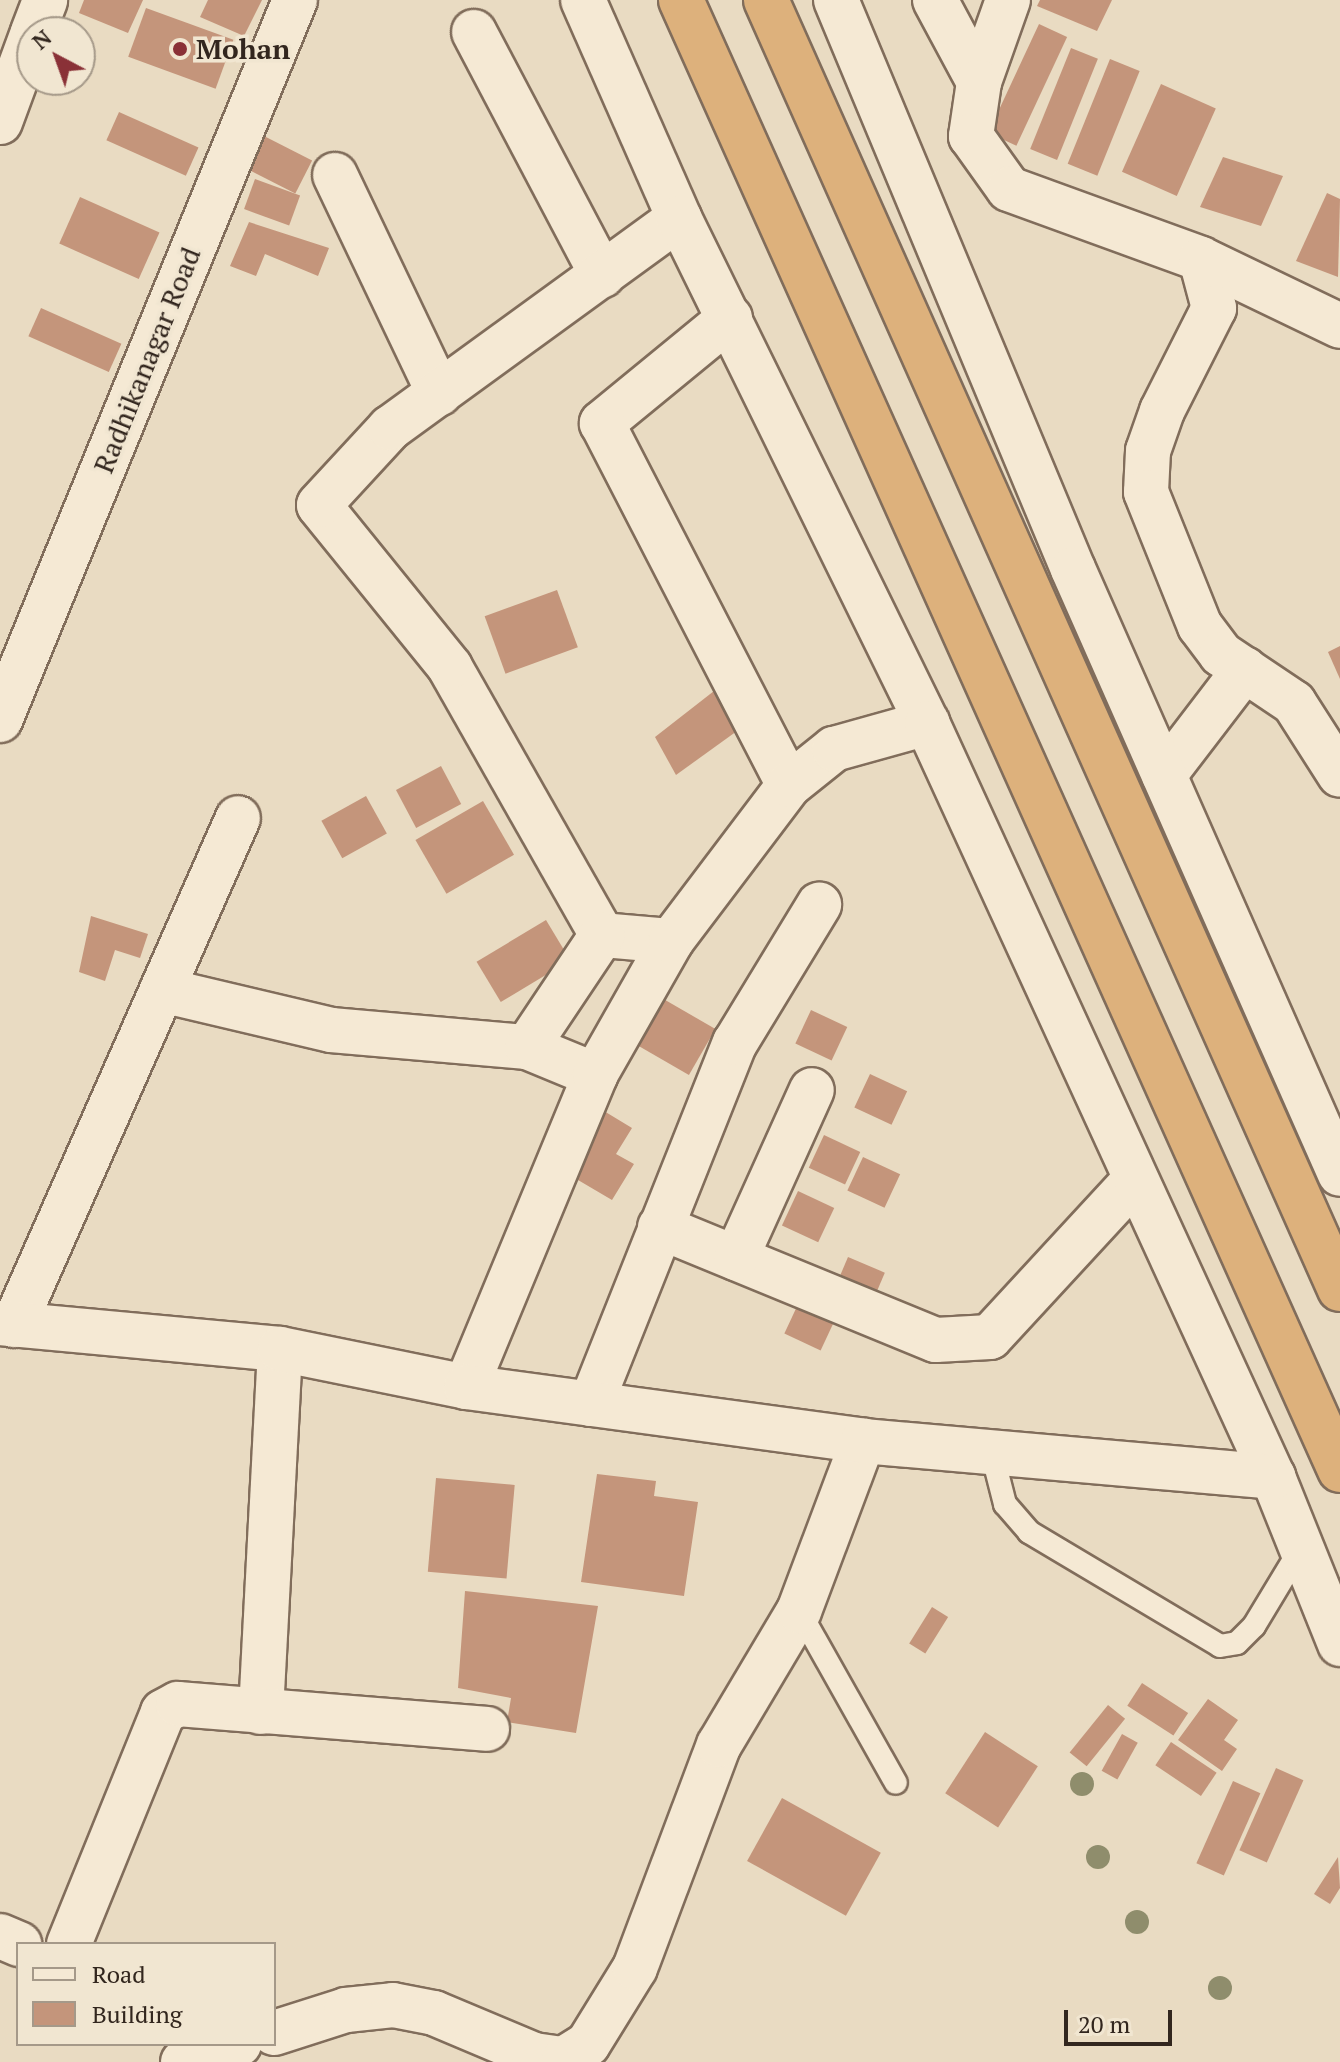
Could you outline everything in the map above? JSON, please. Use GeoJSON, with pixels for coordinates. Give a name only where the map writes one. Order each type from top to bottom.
{"type":"FeatureCollection","features":[{"type":"Feature","properties":{"kind":"highway"},"geometry":{"type":"LineString","coordinates":[[681,0],[1340,1470]]}},
{"type":"Feature","properties":{"kind":"highway"},"geometry":{"type":"LineString","coordinates":[[766,0],[1340,1289]]}},
{"type":"Feature","properties":{"kind":"street","name":"Radhikanagar Road"},"geometry":{"type":"LineString","coordinates":[[0,720],[295,0]]}},
{"type":"Feature","properties":{"kind":"street"},"geometry":{"type":"LineString","coordinates":[[583,0],[679,218],[927,723],[1273,1477],[1301,1548],[1336,1623]]}},
{"type":"Feature","properties":{"kind":"street"},"geometry":{"type":"LineString","coordinates":[[836,0],[1164,775],[1340,1174]]}},
{"type":"Feature","properties":{"kind":"street"},"geometry":{"type":"LineString","coordinates":[[935,0],[979,82]]}},
{"type":"Feature","properties":{"kind":"street"},"geometry":{"type":"LineString","coordinates":[[1008,0],[979,82],[971,136],[1009,189],[1201,259],[1340,326]]}},
{"type":"Feature","properties":{"kind":"street"},"geometry":{"type":"LineString","coordinates":[[474,32],[602,275]]}},
{"type":"Feature","properties":{"kind":"street"},"geometry":{"type":"LineString","coordinates":[[0,122],[8,76]]}},
{"type":"Feature","properties":{"kind":"street"},"geometry":{"type":"LineString","coordinates":[[335,175],[439,393]]}},
{"type":"Feature","properties":{"kind":"street"},"geometry":{"type":"LineString","coordinates":[[602,935],[450,667],[319,505],[390,428],[679,218]]}},
{"type":"Feature","properties":{"kind":"street"},"geometry":{"type":"LineString","coordinates":[[1201,259],[1214,308],[1162,411],[1148,451],[1146,492],[1200,626],[1245,669],[1294,703],[1340,775]]}},
{"type":"Feature","properties":{"kind":"street"},"geometry":{"type":"LineString","coordinates":[[730,318],[602,423],[789,785]]}},
{"type":"Feature","properties":{"kind":"street"},"geometry":{"type":"LineString","coordinates":[[1164,775],[1245,669]]}},
{"type":"Feature","properties":{"kind":"street"},"geometry":{"type":"LineString","coordinates":[[466,1387],[595,1075],[671,941],[789,785],[834,749],[927,723]]}},
{"type":"Feature","properties":{"kind":"street"},"geometry":{"type":"LineString","coordinates":[[238,818],[7,1324],[280,1349],[466,1387],[863,1441],[1273,1477]]}},
{"type":"Feature","properties":{"kind":"street"},"geometry":{"type":"LineString","coordinates":[[591,1404],[735,1043],[819,905]]}},
{"type":"Feature","properties":{"kind":"street"},"geometry":{"type":"LineString","coordinates":[[602,935],[671,941]]}},
{"type":"Feature","properties":{"kind":"street"},"geometry":{"type":"LineString","coordinates":[[527,1047],[602,935]]}},
{"type":"Feature","properties":{"kind":"street"},"geometry":{"type":"LineString","coordinates":[[162,990],[331,1030],[527,1047],[595,1075]]}},
{"type":"Feature","properties":{"kind":"street"},"geometry":{"type":"LineString","coordinates":[[736,1258],[812,1090]]}},
{"type":"Feature","properties":{"kind":"street"},"geometry":{"type":"LineString","coordinates":[[660,1227],[936,1340],[990,1337],[1135,1180]]}},
{"type":"Feature","properties":{"kind":"street"},"geometry":{"type":"LineString","coordinates":[[261,1712],[280,1349]]}},
{"type":"Feature","properties":{"kind":"street"},"geometry":{"type":"LineString","coordinates":[[276,2033],[393,2005],[434,2013],[534,2055],[564,2059],[588,2044],[635,1968],[719,1745],[799,1611],[863,1441]]}},
{"type":"Feature","properties":{"kind":"street"},"geometry":{"type":"LineString","coordinates":[[70,1942],[163,1712],[178,1704],[487,1729]]}},
{"type":"Feature","properties":{"kind":"street"},"geometry":{"type":"LineString","coordinates":[[183,2062],[233,2046]]}},
{"type":"Feature","properties":{"kind":"lane"},"geometry":{"type":"LineString","coordinates":[[992,1453],[1005,1504],[1029,1532],[1220,1646],[1237,1643],[1254,1626],[1301,1548]]}},
{"type":"Feature","properties":{"kind":"lane"},"geometry":{"type":"LineString","coordinates":[[799,1611],[896,1783]]}},
{"type":"Feature","properties":{"kind":"building"},"geometry":{"type":"Polygon","coordinates":[[[84,0],[143,0],[128,33],[96,20],[96,16],[79,13],[84,0]]]}},
{"type":"Feature","properties":{"kind":"building"},"geometry":{"type":"Polygon","coordinates":[[[208,0],[262,0],[244,36],[200,17],[208,0]]]}},
{"type":"Feature","properties":{"kind":"building"},"geometry":{"type":"Polygon","coordinates":[[[1040,0],[1112,0],[1097,31],[1037,6],[1040,0]]]}},
{"type":"Feature","properties":{"kind":"building","name":"Mohan"},"geometry":{"type":"Polygon","coordinates":[[[146,8],[233,40],[216,89],[128,57],[146,8]]]}},
{"type":"Feature","properties":{"kind":"building"},"geometry":{"type":"Polygon","coordinates":[[[1039,24],[1067,37],[1016,146],[988,133],[1039,24]]]}},
{"type":"Feature","properties":{"kind":"building"},"geometry":{"type":"Polygon","coordinates":[[[1071,48],[1098,59],[1057,160],[1030,149],[1071,48]]]}},
{"type":"Feature","properties":{"kind":"building"},"geometry":{"type":"Polygon","coordinates":[[[1110,59],[1140,71],[1097,176],[1068,164],[1110,59]]]}},
{"type":"Feature","properties":{"kind":"building"},"geometry":{"type":"Polygon","coordinates":[[[1161,84],[1216,108],[1177,196],[1122,172],[1161,84]]]}},
{"type":"Feature","properties":{"kind":"building"},"geometry":{"type":"Polygon","coordinates":[[[119,112],[198,147],[186,176],[106,140],[119,112]]]}},
{"type":"Feature","properties":{"kind":"building"},"geometry":{"type":"Polygon","coordinates":[[[264,136],[312,161],[295,193],[247,169],[264,136]]]}},
{"type":"Feature","properties":{"kind":"building"},"geometry":{"type":"Polygon","coordinates":[[[1223,157],[1283,176],[1261,226],[1200,207],[1223,157]]]}},
{"type":"Feature","properties":{"kind":"building"},"geometry":{"type":"Polygon","coordinates":[[[255,179],[300,195],[289,225],[244,209],[255,179]]]}},
{"type":"Feature","properties":{"kind":"building"},"geometry":{"type":"Polygon","coordinates":[[[1327,193],[1340,199],[1338,277],[1296,261],[1327,193]]]}},
{"type":"Feature","properties":{"kind":"building"},"geometry":{"type":"Polygon","coordinates":[[[80,197],[159,232],[139,279],[59,244],[80,197]]]}},
{"type":"Feature","properties":{"kind":"building"},"geometry":{"type":"Polygon","coordinates":[[[249,222],[329,248],[318,276],[265,254],[256,276],[230,266],[249,222]]]}},
{"type":"Feature","properties":{"kind":"building"},"geometry":{"type":"Polygon","coordinates":[[[41,308],[121,344],[109,372],[28,336],[41,308]]]}},
{"type":"Feature","properties":{"kind":"building"},"geometry":{"type":"Polygon","coordinates":[[[557,590],[578,647],[506,674],[485,616],[557,590]]]}},
{"type":"Feature","properties":{"kind":"building"},"geometry":{"type":"Polygon","coordinates":[[[1340,646],[1340,679],[1328,652],[1340,646]]]}},
{"type":"Feature","properties":{"kind":"building"},"geometry":{"type":"Polygon","coordinates":[[[714,691],[737,731],[676,775],[655,737],[714,691]]]}},
{"type":"Feature","properties":{"kind":"building"},"geometry":{"type":"Polygon","coordinates":[[[441,766],[461,804],[416,828],[396,790],[441,766]]]}},
{"type":"Feature","properties":{"kind":"building"},"geometry":{"type":"Polygon","coordinates":[[[366,796],[387,834],[342,858],[321,821],[366,796]]]}},
{"type":"Feature","properties":{"kind":"building"},"geometry":{"type":"Polygon","coordinates":[[[483,801],[514,855],[446,894],[415,840],[483,801]]]}},
{"type":"Feature","properties":{"kind":"building"},"geometry":{"type":"Polygon","coordinates":[[[91,916],[148,934],[140,958],[115,950],[105,981],[79,972],[91,916]]]}},
{"type":"Feature","properties":{"kind":"building"},"geometry":{"type":"Polygon","coordinates":[[[546,920],[570,960],[501,1002],[477,962],[546,920]]]}},
{"type":"Feature","properties":{"kind":"building"},"geometry":{"type":"Polygon","coordinates":[[[660,997],[715,1029],[689,1075],[634,1043],[660,997]]]}},
{"type":"Feature","properties":{"kind":"building"},"geometry":{"type":"Polygon","coordinates":[[[811,1010],[847,1027],[832,1060],[795,1044],[811,1010]]]}},
{"type":"Feature","properties":{"kind":"building"},"geometry":{"type":"Polygon","coordinates":[[[870,1074],[907,1091],[892,1125],[854,1108],[870,1074]]]}},
{"type":"Feature","properties":{"kind":"building"},"geometry":{"type":"Polygon","coordinates":[[[599,1108],[632,1128],[616,1154],[634,1164],[612,1200],[561,1170],[599,1108]]]}},
{"type":"Feature","properties":{"kind":"building"},"geometry":{"type":"Polygon","coordinates":[[[824,1135],[860,1152],[845,1185],[809,1168],[824,1135]]]}},
{"type":"Feature","properties":{"kind":"building"},"geometry":{"type":"Polygon","coordinates":[[[863,1157],[900,1174],[885,1208],[847,1191],[863,1157]]]}},
{"type":"Feature","properties":{"kind":"building"},"geometry":{"type":"Polygon","coordinates":[[[798,1191],[834,1208],[818,1242],[782,1225],[798,1191]]]}},
{"type":"Feature","properties":{"kind":"building"},"geometry":{"type":"Polygon","coordinates":[[[848,1257],[885,1273],[871,1306],[834,1290],[848,1257]]]}},
{"type":"Feature","properties":{"kind":"building"},"geometry":{"type":"Polygon","coordinates":[[[800,1300],[836,1317],[821,1350],[784,1334],[800,1300]]]}},
{"type":"Feature","properties":{"kind":"building"},"geometry":{"type":"Polygon","coordinates":[[[597,1474],[656,1481],[654,1496],[698,1502],[684,1596],[581,1582],[597,1474]]]}},
{"type":"Feature","properties":{"kind":"building"},"geometry":{"type":"Polygon","coordinates":[[[436,1478],[515,1485],[507,1579],[428,1572],[436,1478]]]}},
{"type":"Feature","properties":{"kind":"building"},"geometry":{"type":"Polygon","coordinates":[[[465,1591],[598,1606],[576,1733],[507,1722],[511,1698],[458,1688],[465,1591]]]}},
{"type":"Feature","properties":{"kind":"building"},"geometry":{"type":"Polygon","coordinates":[[[932,1607],[948,1617],[925,1654],[909,1643],[932,1607]]]}},
{"type":"Feature","properties":{"kind":"building"},"geometry":{"type":"Polygon","coordinates":[[[1142,1683],[1188,1713],[1173,1736],[1127,1706],[1142,1683]]]}},
{"type":"Feature","properties":{"kind":"building"},"geometry":{"type":"Polygon","coordinates":[[[1208,1699],[1238,1720],[1224,1740],[1237,1749],[1222,1771],[1178,1740],[1208,1699]]]}},
{"type":"Feature","properties":{"kind":"building"},"geometry":{"type":"Polygon","coordinates":[[[1108,1705],[1125,1719],[1087,1766],[1070,1752],[1108,1705]]]}},
{"type":"Feature","properties":{"kind":"building"},"geometry":{"type":"Polygon","coordinates":[[[985,1732],[1038,1766],[998,1828],[945,1793],[985,1732]]]}},
{"type":"Feature","properties":{"kind":"building"},"geometry":{"type":"Polygon","coordinates":[[[1122,1734],[1138,1743],[1117,1779],[1102,1771],[1122,1734]]]}},
{"type":"Feature","properties":{"kind":"building"},"geometry":{"type":"Polygon","coordinates":[[[1171,1742],[1217,1773],[1201,1796],[1155,1765],[1171,1742]]]}},
{"type":"Feature","properties":{"kind":"building"},"geometry":{"type":"Polygon","coordinates":[[[1276,1768],[1303,1780],[1267,1862],[1239,1850],[1276,1768]]]}},
{"type":"Feature","properties":{"kind":"building"},"geometry":{"type":"Polygon","coordinates":[[[1233,1781],[1260,1793],[1224,1875],[1196,1863],[1233,1781]]]}},
{"type":"Feature","properties":{"kind":"building"},"geometry":{"type":"Polygon","coordinates":[[[782,1798],[881,1853],[846,1916],[747,1861],[782,1798]]]}},
{"type":"Feature","properties":{"kind":"building"},"geometry":{"type":"Polygon","coordinates":[[[1338,1857],[1340,1888],[1330,1904],[1314,1894],[1338,1857]]]}},
{"type":"Feature","properties":{"kind":"place","name":"Mohan"},"geometry":{"type":"Point","coordinates":[180,49]}}]}
